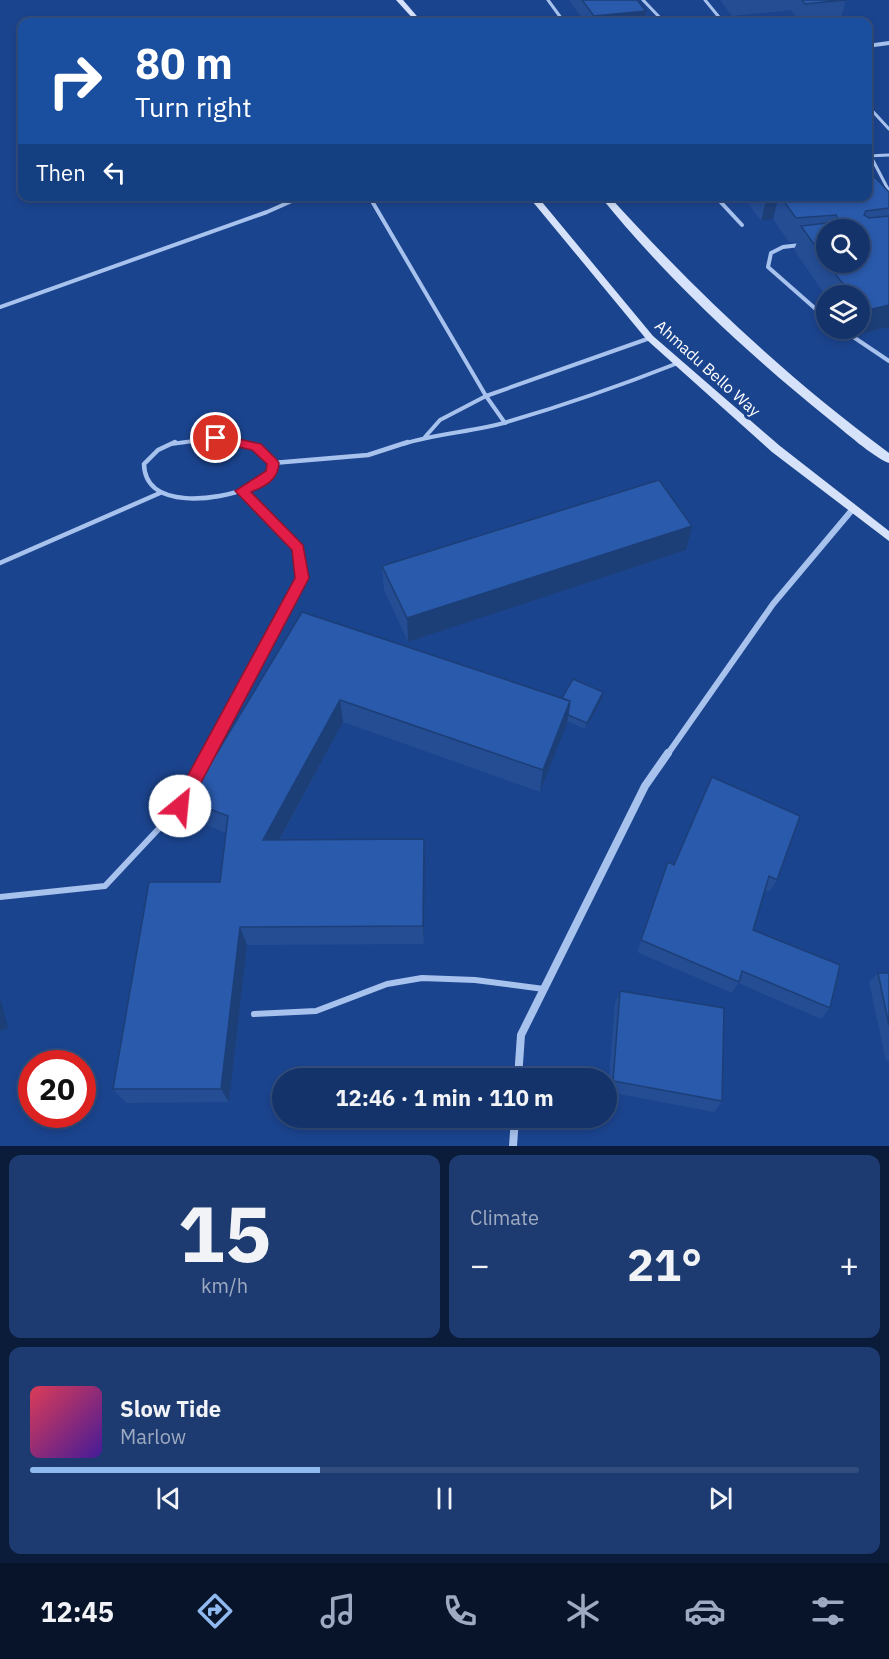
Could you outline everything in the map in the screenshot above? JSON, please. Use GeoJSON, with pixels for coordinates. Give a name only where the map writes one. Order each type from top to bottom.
{"type":"FeatureCollection","features":[{"type":"Feature","properties":{"kind":"main road"},"geometry":{"type":"LineString","coordinates":[[399,0],[415,18]]}},
{"type":"Feature","properties":{"kind":"main road","name":"Ahmadu Bello Way"},"geometry":{"type":"LineString","coordinates":[[536,201],[650,338],[776,449],[889,537]]}},
{"type":"Feature","properties":{"kind":"main road"},"geometry":{"type":"LineString","coordinates":[[609,201],[701,302],[771,367],[841,424],[889,459]]}},
{"type":"Feature","properties":{"kind":"street"},"geometry":{"type":"LineString","coordinates":[[872,46],[889,44]]}},
{"type":"Feature","properties":{"kind":"street"},"geometry":{"type":"LineString","coordinates":[[519,1068],[521,1035],[645,786],[773,604],[852,510]]}},
{"type":"Feature","properties":{"kind":"street"},"geometry":{"type":"LineString","coordinates":[[513,1146],[514,1128]]}},
{"type":"Feature","properties":{"kind":"lane"},"geometry":{"type":"LineString","coordinates":[[548,0],[561,18]]}},
{"type":"Feature","properties":{"kind":"lane"},"geometry":{"type":"LineString","coordinates":[[644,0],[660,18]]}},
{"type":"Feature","properties":{"kind":"lane"},"geometry":{"type":"LineString","coordinates":[[705,0],[720,18]]}},
{"type":"Feature","properties":{"kind":"lane"},"geometry":{"type":"LineString","coordinates":[[872,110],[889,129]]}},
{"type":"Feature","properties":{"kind":"lane"},"geometry":{"type":"LineString","coordinates":[[872,156],[889,155]]}},
{"type":"Feature","properties":{"kind":"lane"},"geometry":{"type":"LineString","coordinates":[[872,161],[889,191]]}},
{"type":"Feature","properties":{"kind":"lane"},"geometry":{"type":"LineString","coordinates":[[0,307],[267,212],[292,201]]}},
{"type":"Feature","properties":{"kind":"lane"},"geometry":{"type":"LineString","coordinates":[[372,201],[486,396],[505,423]]}},
{"type":"Feature","properties":{"kind":"lane"},"geometry":{"type":"LineString","coordinates":[[720,201],[742,225]]}},
{"type":"Feature","properties":{"kind":"lane"},"geometry":{"type":"LineString","coordinates":[[805,245],[783,247],[771,253],[768,267],[816,309]]}},
{"type":"Feature","properties":{"kind":"lane"},"geometry":{"type":"LineString","coordinates":[[424,438],[440,420],[486,396],[650,338]]}},
{"type":"Feature","properties":{"kind":"lane"},"geometry":{"type":"LineString","coordinates":[[856,339],[889,361]]}},
{"type":"Feature","properties":{"kind":"lane"},"geometry":{"type":"LineString","coordinates":[[273,463],[272,473],[260,483],[242,491],[187,499],[160,493],[146,479],[144,464],[151,454],[164,445],[184,440],[216,438],[256,447],[273,463],[368,454],[424,438],[505,423],[632,381],[678,363]]}},
{"type":"Feature","properties":{"kind":"lane"},"geometry":{"type":"LineString","coordinates":[[0,897],[105,886],[180,806],[302,578],[298,548],[242,491]]}},
{"type":"Feature","properties":{"kind":"lane"},"geometry":{"type":"LineString","coordinates":[[0,563],[160,493]]}},
{"type":"Feature","properties":{"kind":"lane"},"geometry":{"type":"LineString","coordinates":[[254,1014],[296,1014],[335,1006],[372,988],[407,980],[464,980],[544,989]]}},
{"type":"Feature","properties":{"kind":"building"},"geometry":{"type":"Polygon","coordinates":[[[582,0],[637,0],[646,11],[594,16],[582,0]]]}},
{"type":"Feature","properties":{"kind":"building"},"geometry":{"type":"Polygon","coordinates":[[[802,0],[846,0],[805,4],[802,0]]]}},
{"type":"Feature","properties":{"kind":"building"},"geometry":{"type":"Polygon","coordinates":[[[872,174],[889,192],[889,208],[866,211],[864,215],[869,218],[889,216],[889,305],[870,310],[870,285],[845,285],[835,273],[870,273],[870,219],[838,219],[836,215],[796,218],[784,201],[872,201],[872,174]]]}},
{"type":"Feature","properties":{"kind":"building"},"geometry":{"type":"Polygon","coordinates":[[[816,224],[816,247],[801,226],[816,224]]]}},
{"type":"Feature","properties":{"kind":"building"},"geometry":{"type":"Polygon","coordinates":[[[659,480],[692,526],[407,618],[382,566],[659,480]]]}},
{"type":"Feature","properties":{"kind":"building"},"geometry":{"type":"Polygon","coordinates":[[[302,612],[570,701],[543,770],[340,700],[263,840],[424,839],[423,926],[240,927],[221,1089],[113,1089],[149,882],[220,882],[228,816],[188,801],[302,612]]]}},
{"type":"Feature","properties":{"kind":"building"},"geometry":{"type":"Polygon","coordinates":[[[573,679],[603,692],[587,723],[568,715],[570,701],[562,698],[573,679]]]}},
{"type":"Feature","properties":{"kind":"building"},"geometry":{"type":"Polygon","coordinates":[[[712,777],[800,816],[777,880],[769,876],[753,930],[840,965],[830,1008],[742,971],[739,982],[641,940],[668,862],[674,865],[712,777]]]}},
{"type":"Feature","properties":{"kind":"building"},"geometry":{"type":"Polygon","coordinates":[[[878,973],[889,973],[889,1025],[878,973]]]}},
{"type":"Feature","properties":{"kind":"building"},"geometry":{"type":"Polygon","coordinates":[[[620,991],[724,1008],[722,1101],[617,1082],[617,1068],[614,1068],[620,991]]]}},
{"type":"Feature","properties":{"kind":"route"},"geometry":{"type":"LineString","coordinates":[[180,806],[302,578],[298,548],[242,491],[260,483],[272,473],[273,463],[268,455],[256,447],[216,438]]}}]}
